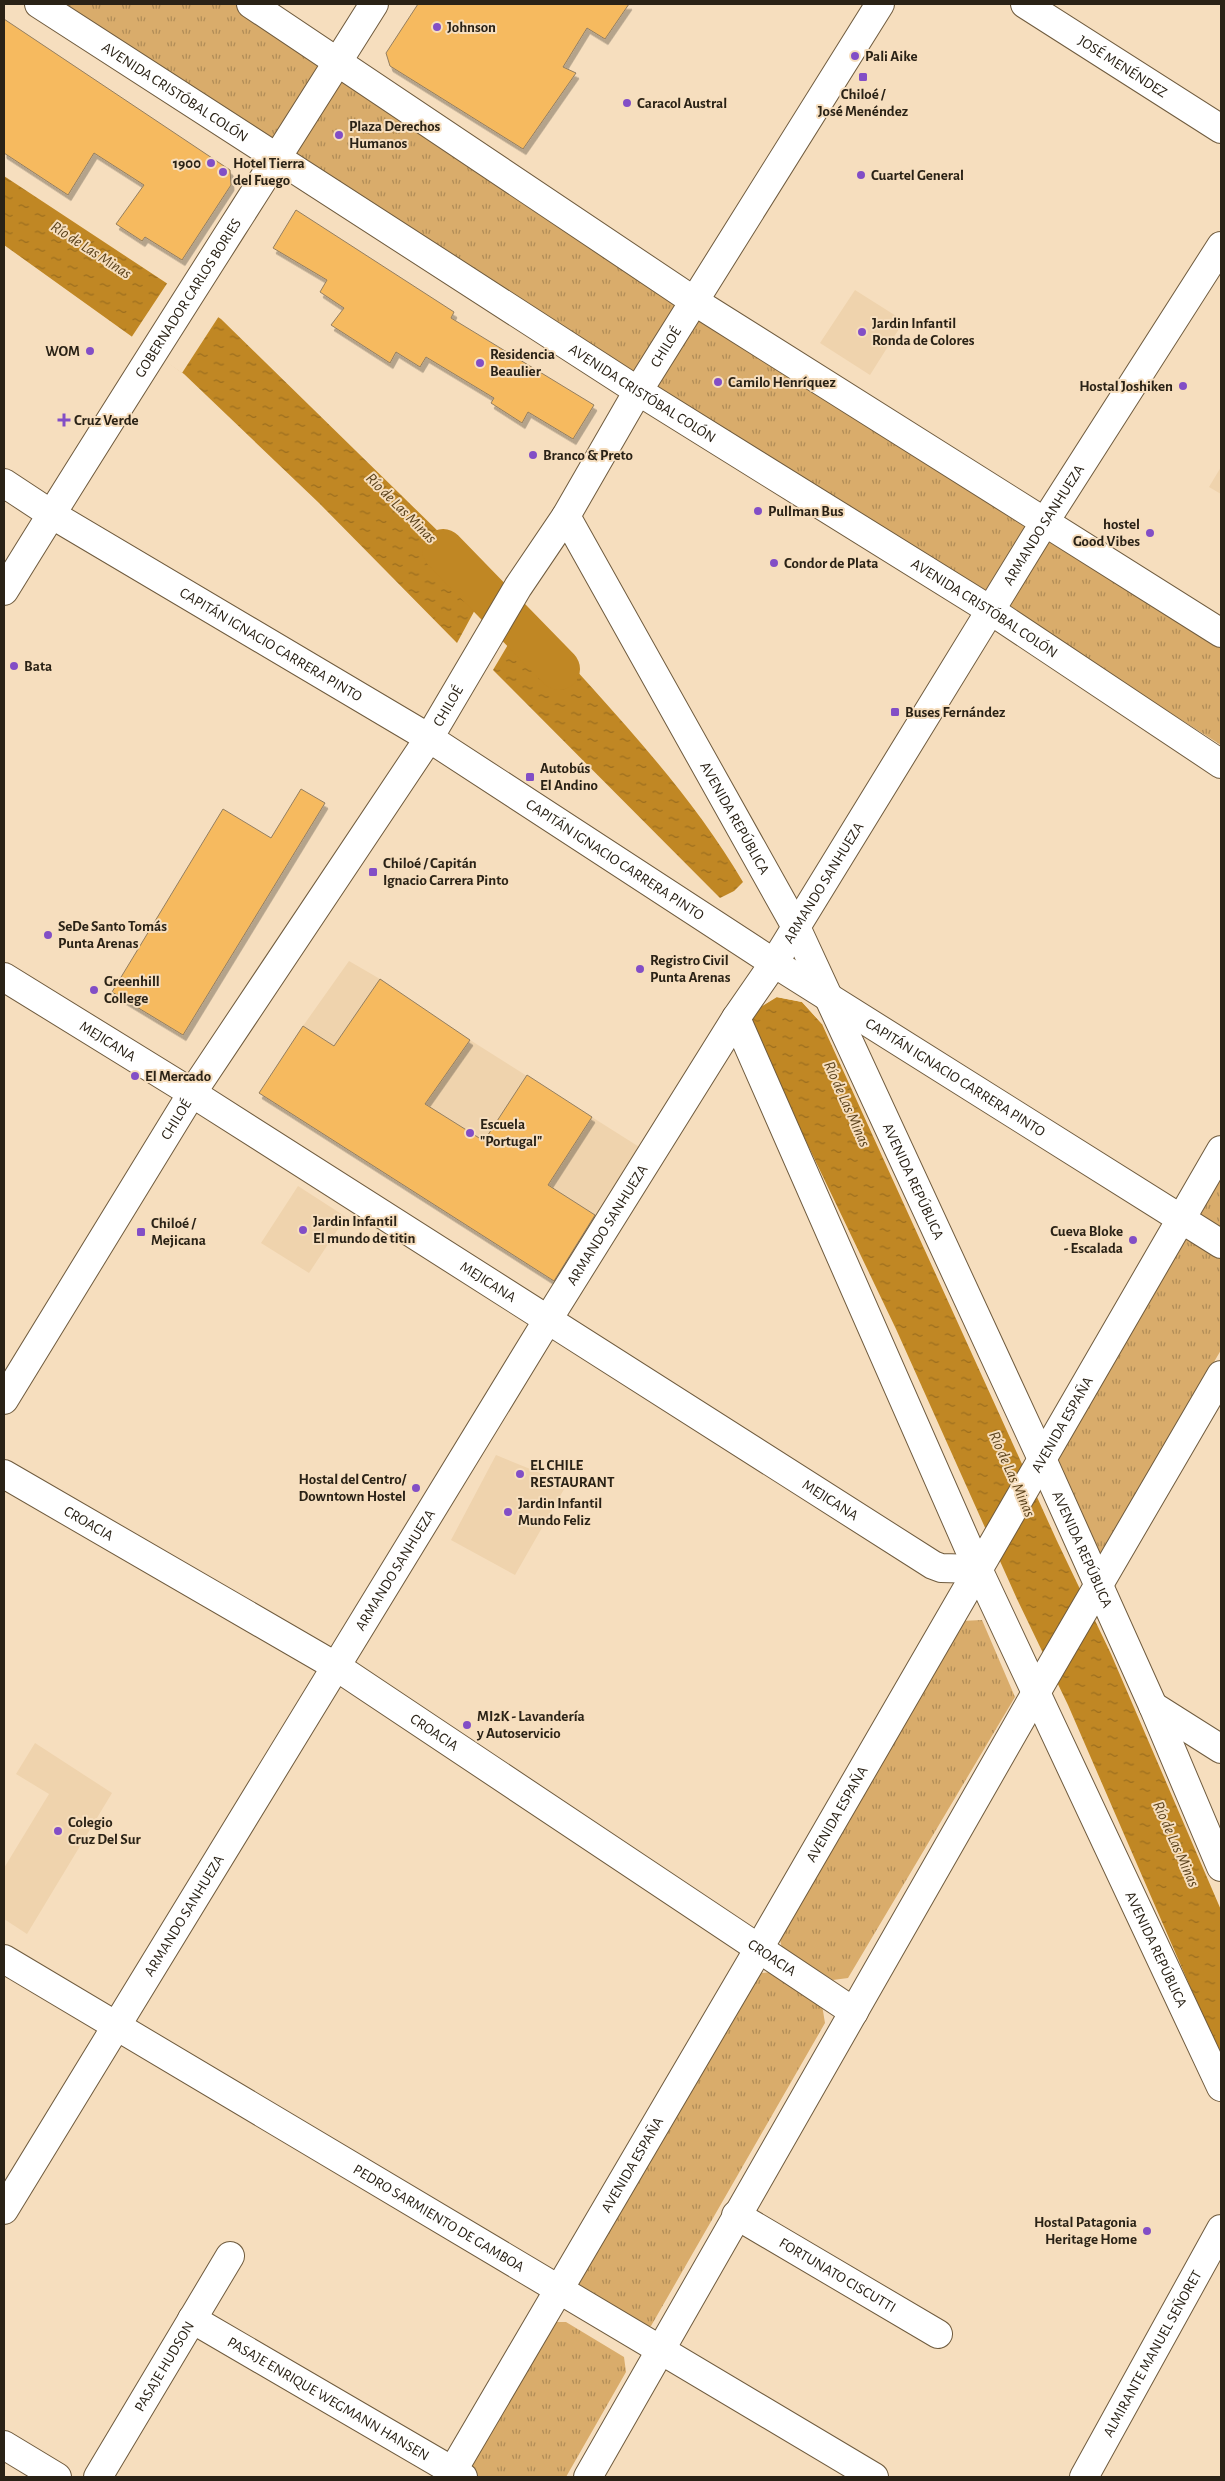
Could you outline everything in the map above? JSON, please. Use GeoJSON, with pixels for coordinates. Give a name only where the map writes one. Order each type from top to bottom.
{"type":"FeatureCollection","features":[{"type":"Feature","properties":{"kind":"street","name":"AVENIDA CRISTÓBAL COLÓN"},"geometry":{"type":"LineString","coordinates":[[39,4],[638,391],[990,610],[1221,764]]}},
{"type":"Feature","properties":{"kind":"street"},"geometry":{"type":"LineString","coordinates":[[251,4],[338,60],[694,301],[1221,633]]}},
{"type":"Feature","properties":{"kind":"street","name":"GOBERNADOR CARLOS BORIES"},"geometry":{"type":"LineString","coordinates":[[4,592],[150,355],[204,276],[374,4]]}},
{"type":"Feature","properties":{"kind":"street","name":"CHILOÉ"},"geometry":{"type":"LineString","coordinates":[[4,1400],[192,1093],[429,738],[518,587],[566,516],[638,391],[880,4]]}},
{"type":"Feature","properties":{"kind":"street","name":"JOSÉ MENÉNDEZ"},"geometry":{"type":"LineString","coordinates":[[1025,4],[1221,129]]}},
{"type":"Feature","properties":{"kind":"street","name":"ARMANDO SANHUEZA"},"geometry":{"type":"LineString","coordinates":[[4,2210],[117,2028],[547,1321],[736,1018],[774,963],[1044,523],[1221,246]]}},
{"type":"Feature","properties":{"kind":"street","name":"CAPITÁN IGNACIO CARRERA PINTO"},"geometry":{"type":"LineString","coordinates":[[4,483],[51,514],[429,738],[832,1002],[1221,1244]]}},
{"type":"Feature","properties":{"kind":"street","name":"AVENIDA REPÚBLICA"},"geometry":{"type":"LineString","coordinates":[[566,516],[796,927],[832,1002],[1094,1593],[1153,1706],[1221,1867]]}},
{"type":"Feature","properties":{"kind":"street","name":"MEJICANA"},"geometry":{"type":"LineString","coordinates":[[4,977],[192,1093],[547,1321],[933,1565],[942,1568],[983,1560]]}},
{"type":"Feature","properties":{"kind":"street","name":"AVENIDA REPÚBLICA"},"geometry":{"type":"LineString","coordinates":[[736,1018],[1041,1684],[1221,2087]]}},
{"type":"Feature","properties":{"kind":"street","name":"AVENIDA ESPAÑA"},"geometry":{"type":"LineString","coordinates":[[455,2475],[558,2290],[758,1950],[1221,1150]]}},
{"type":"Feature","properties":{"kind":"street"},"geometry":{"type":"LineString","coordinates":[[588,2477],[1041,1684],[1221,1376]]}},
{"type":"Feature","properties":{"kind":"street","name":"CROACIA"},"geometry":{"type":"LineString","coordinates":[[4,1474],[337,1667],[758,1950],[854,2012]]}},
{"type":"Feature","properties":{"kind":"street"},"geometry":{"type":"LineString","coordinates":[[1153,1706],[1221,1749]]}},
{"type":"Feature","properties":{"kind":"street","name":"PEDRO SARMIENTO DE GAMBOA"},"geometry":{"type":"LineString","coordinates":[[4,1958],[117,2028],[874,2477]]}},
{"type":"Feature","properties":{"kind":"street","name":"FORTUNATO CISCUTTI"},"geometry":{"type":"LineString","coordinates":[[736,2215],[938,2334]]}},
{"type":"Feature","properties":{"kind":"street","name":"ALMIRANTE MANUEL SEÑORET"},"geometry":{"type":"LineString","coordinates":[[1084,2477],[1221,2229]]}},
{"type":"Feature","properties":{"kind":"street","name":"PASAJE HUDSON"},"geometry":{"type":"LineString","coordinates":[[98,2477],[230,2256]]}},
{"type":"Feature","properties":{"kind":"street","name":"PASAJE ENRIQUE WEGMANN HANSEN"},"geometry":{"type":"LineString","coordinates":[[192,2319],[455,2475]]}},
{"type":"Feature","properties":{"kind":"street"},"geometry":{"type":"LineString","coordinates":[[4,2445],[57,2477]]}},
{"type":"Feature","properties":{"kind":"shaded area","name":"Jardin Infantil Ronda de Colores"},"geometry":{"type":"Polygon","coordinates":[[[855,290],[904,321],[870,375],[820,343],[855,290]]]}},
{"type":"Feature","properties":{"kind":"shaded area"},"geometry":{"type":"Polygon","coordinates":[[[1221,467],[1221,494],[1209,487],[1221,467]]]}},
{"type":"Feature","properties":{"kind":"shaded area","name":"Escuela \"Portugal\""},"geometry":{"type":"Polygon","coordinates":[[[349,961],[380,979],[470,1040],[644,1150],[558,1283],[259,1093],[349,961]]]}},
{"type":"Feature","properties":{"kind":"shaded area","name":"Jardin Infantil El mundo de titin"},"geometry":{"type":"Polygon","coordinates":[[[298,1186],[346,1217],[309,1273],[261,1243],[298,1186]]]}},
{"type":"Feature","properties":{"kind":"shaded area","name":"Jardin Infantil Mundo Feliz"},"geometry":{"type":"Polygon","coordinates":[[[496,1455],[567,1484],[515,1575],[451,1540],[496,1455]]]}},
{"type":"Feature","properties":{"kind":"shaded area","name":"Colegio Cruz Del Sur"},"geometry":{"type":"Polygon","coordinates":[[[35,1743],[112,1793],[27,1934],[4,1919],[4,1868],[49,1794],[16,1774],[35,1743]]]}},
{"type":"Feature","properties":{"kind":"green space"},"geometry":{"type":"Polygon","coordinates":[[[54,4],[238,4],[1221,636],[1221,745],[315,172],[54,4]]]}},
{"type":"Feature","properties":{"kind":"green space"},"geometry":{"type":"Polygon","coordinates":[[[1221,1175],[1221,1350],[1099,1559],[1056,1460],[1221,1175]]]}},
{"type":"Feature","properties":{"kind":"green space"},"geometry":{"type":"Polygon","coordinates":[[[982,1620],[1015,1697],[848,1978],[833,1980],[782,1948],[777,1928],[961,1621],[982,1620]]]}},
{"type":"Feature","properties":{"kind":"green space"},"geometry":{"type":"Polygon","coordinates":[[[772,1972],[822,2005],[825,2023],[651,2326],[636,2329],[582,2295],[574,2277],[750,1974],[772,1972]]]}},
{"type":"Feature","properties":{"kind":"green space"},"geometry":{"type":"Polygon","coordinates":[[[550,2322],[566,2322],[624,2357],[626,2372],[566,2477],[461,2477],[550,2322]]]}},
{"type":"Feature","properties":{"kind":"water"},"geometry":{"type":"Polygon","coordinates":[[[4,176],[221,319],[490,582],[457,643],[319,503],[184,374],[4,245],[4,176]]]}},
{"type":"Feature","properties":{"kind":"water"},"geometry":{"type":"Polygon","coordinates":[[[526,614],[641,743],[695,810],[743,882],[734,891],[720,898],[493,670],[526,614]]]}},
{"type":"Feature","properties":{"kind":"water"},"geometry":{"type":"Polygon","coordinates":[[[776,997],[802,1002],[822,1024],[1057,1541],[1111,1654],[1221,1910],[1221,2058],[1068,1705],[1017,1599],[896,1329],[746,1016],[776,997]]]}},
{"type":"Feature","properties":{"kind":"pier"},"geometry":{"type":"Polygon","coordinates":[[[168,282],[219,316],[182,373],[131,338],[168,282]]]}},
{"type":"Feature","properties":{"kind":"pier"},"geometry":{"type":"Polygon","coordinates":[[[777,995],[803,999],[824,1022],[822,1024],[802,1002],[777,997],[746,1016],[745,1014],[777,995]]]}},
{"type":"Feature","properties":{"kind":"building"},"geometry":{"type":"Polygon","coordinates":[[[418,4],[629,4],[605,39],[587,28],[563,67],[576,73],[523,149],[390,66],[386,53],[418,4]]]}},
{"type":"Feature","properties":{"kind":"building"},"geometry":{"type":"Polygon","coordinates":[[[4,19],[230,170],[231,185],[182,260],[145,237],[142,241],[116,224],[144,185],[94,153],[68,195],[4,153],[4,19]]]}},
{"type":"Feature","properties":{"kind":"building"},"geometry":{"type":"Polygon","coordinates":[[[296,210],[454,312],[451,318],[594,405],[573,439],[528,412],[522,423],[491,403],[494,398],[426,357],[420,367],[396,352],[390,363],[331,325],[344,308],[320,292],[327,280],[273,248],[296,210]]]}},
{"type":"Feature","properties":{"kind":"building"},"geometry":{"type":"Polygon","coordinates":[[[301,789],[325,803],[183,1035],[112,992],[223,809],[271,838],[301,789]]]}},
{"type":"Feature","properties":{"kind":"building","name":"Escuela \"Portugal\""},"geometry":{"type":"Polygon","coordinates":[[[380,979],[470,1040],[425,1104],[484,1141],[527,1075],[592,1117],[548,1185],[595,1215],[554,1281],[259,1093],[303,1026],[334,1046],[380,979]]]}},
{"type":"Feature","properties":{"kind":"waterway","name":"Río de Las Minas"},"geometry":{"type":"LineString","coordinates":[[443,550],[559,669]]}},
{"type":"Feature","properties":{"kind":"place","name":"Johnson"},"geometry":{"type":"Point","coordinates":[437,27]}},
{"type":"Feature","properties":{"kind":"place","name":"Pali Aike"},"geometry":{"type":"Point","coordinates":[855,56]}},
{"type":"Feature","properties":{"kind":"place","name":"Chiloé / José Menéndez"},"geometry":{"type":"Point","coordinates":[863,77]}},
{"type":"Feature","properties":{"kind":"place","name":"Caracol Austral"},"geometry":{"type":"Point","coordinates":[627,103]}},
{"type":"Feature","properties":{"kind":"place","name":"Plaza Derechos Humanos"},"geometry":{"type":"Point","coordinates":[339,135]}},
{"type":"Feature","properties":{"kind":"place","name":"1900"},"geometry":{"type":"Point","coordinates":[211,163]}},
{"type":"Feature","properties":{"kind":"place","name":"Hotel Tierra del Fuego"},"geometry":{"type":"Point","coordinates":[223,172]}},
{"type":"Feature","properties":{"kind":"place","name":"Cuartel General"},"geometry":{"type":"Point","coordinates":[861,175]}},
{"type":"Feature","properties":{"kind":"place","name":"Jardin Infantil Ronda de Colores"},"geometry":{"type":"Point","coordinates":[862,332]}},
{"type":"Feature","properties":{"kind":"place","name":"WOM"},"geometry":{"type":"Point","coordinates":[90,351]}},
{"type":"Feature","properties":{"kind":"place","name":"Residencia Beaulier"},"geometry":{"type":"Point","coordinates":[480,363]}},
{"type":"Feature","properties":{"kind":"place","name":"Camilo Henríquez"},"geometry":{"type":"Point","coordinates":[718,382]}},
{"type":"Feature","properties":{"kind":"place","name":"Hostal Joshiken"},"geometry":{"type":"Point","coordinates":[1183,386]}},
{"type":"Feature","properties":{"kind":"place","name":"Cruz Verde"},"geometry":{"type":"Point","coordinates":[64,420]}},
{"type":"Feature","properties":{"kind":"place","name":"Branco & Preto"},"geometry":{"type":"Point","coordinates":[533,455]}},
{"type":"Feature","properties":{"kind":"place","name":"Pullman Bus"},"geometry":{"type":"Point","coordinates":[758,511]}},
{"type":"Feature","properties":{"kind":"place","name":"hostel Good Vibes"},"geometry":{"type":"Point","coordinates":[1150,533]}},
{"type":"Feature","properties":{"kind":"place","name":"Condor de Plata"},"geometry":{"type":"Point","coordinates":[774,563]}},
{"type":"Feature","properties":{"kind":"place","name":"Bata"},"geometry":{"type":"Point","coordinates":[14,666]}},
{"type":"Feature","properties":{"kind":"place","name":"Buses Fernández"},"geometry":{"type":"Point","coordinates":[895,712]}},
{"type":"Feature","properties":{"kind":"place","name":"Autobús El Andino"},"geometry":{"type":"Point","coordinates":[530,777]}},
{"type":"Feature","properties":{"kind":"place","name":"Chiloé / Capitán Ignacio Carrera Pinto"},"geometry":{"type":"Point","coordinates":[373,872]}},
{"type":"Feature","properties":{"kind":"place","name":"SeDe Santo Tomás Punta Arenas"},"geometry":{"type":"Point","coordinates":[48,935]}},
{"type":"Feature","properties":{"kind":"place","name":"Registro Civil Punta Arenas"},"geometry":{"type":"Point","coordinates":[640,969]}},
{"type":"Feature","properties":{"kind":"place","name":"Greenhill College"},"geometry":{"type":"Point","coordinates":[94,990]}},
{"type":"Feature","properties":{"kind":"place","name":"El Mercado"},"geometry":{"type":"Point","coordinates":[135,1076]}},
{"type":"Feature","properties":{"kind":"place","name":"Escuela \"Portugal\""},"geometry":{"type":"Point","coordinates":[470,1133]}},
{"type":"Feature","properties":{"kind":"place","name":"Jardin Infantil El mundo de titin"},"geometry":{"type":"Point","coordinates":[303,1230]}},
{"type":"Feature","properties":{"kind":"place","name":"Chiloé / Mejicana"},"geometry":{"type":"Point","coordinates":[141,1232]}},
{"type":"Feature","properties":{"kind":"place","name":"Cueva Bloke - Escalada"},"geometry":{"type":"Point","coordinates":[1133,1240]}},
{"type":"Feature","properties":{"kind":"place","name":"EL CHILE RESTAURANT"},"geometry":{"type":"Point","coordinates":[520,1474]}},
{"type":"Feature","properties":{"kind":"place","name":"Hostal del Centro/ Downtown Hostel"},"geometry":{"type":"Point","coordinates":[416,1488]}},
{"type":"Feature","properties":{"kind":"place","name":"Jardin Infantil Mundo Feliz"},"geometry":{"type":"Point","coordinates":[508,1512]}},
{"type":"Feature","properties":{"kind":"place","name":"MI2K - Lavandería y Autoservicio"},"geometry":{"type":"Point","coordinates":[467,1725]}},
{"type":"Feature","properties":{"kind":"place","name":"Colegio Cruz Del Sur"},"geometry":{"type":"Point","coordinates":[58,1831]}},
{"type":"Feature","properties":{"kind":"place","name":"Hostal Patagonia Heritage Home"},"geometry":{"type":"Point","coordinates":[1147,2231]}}]}
